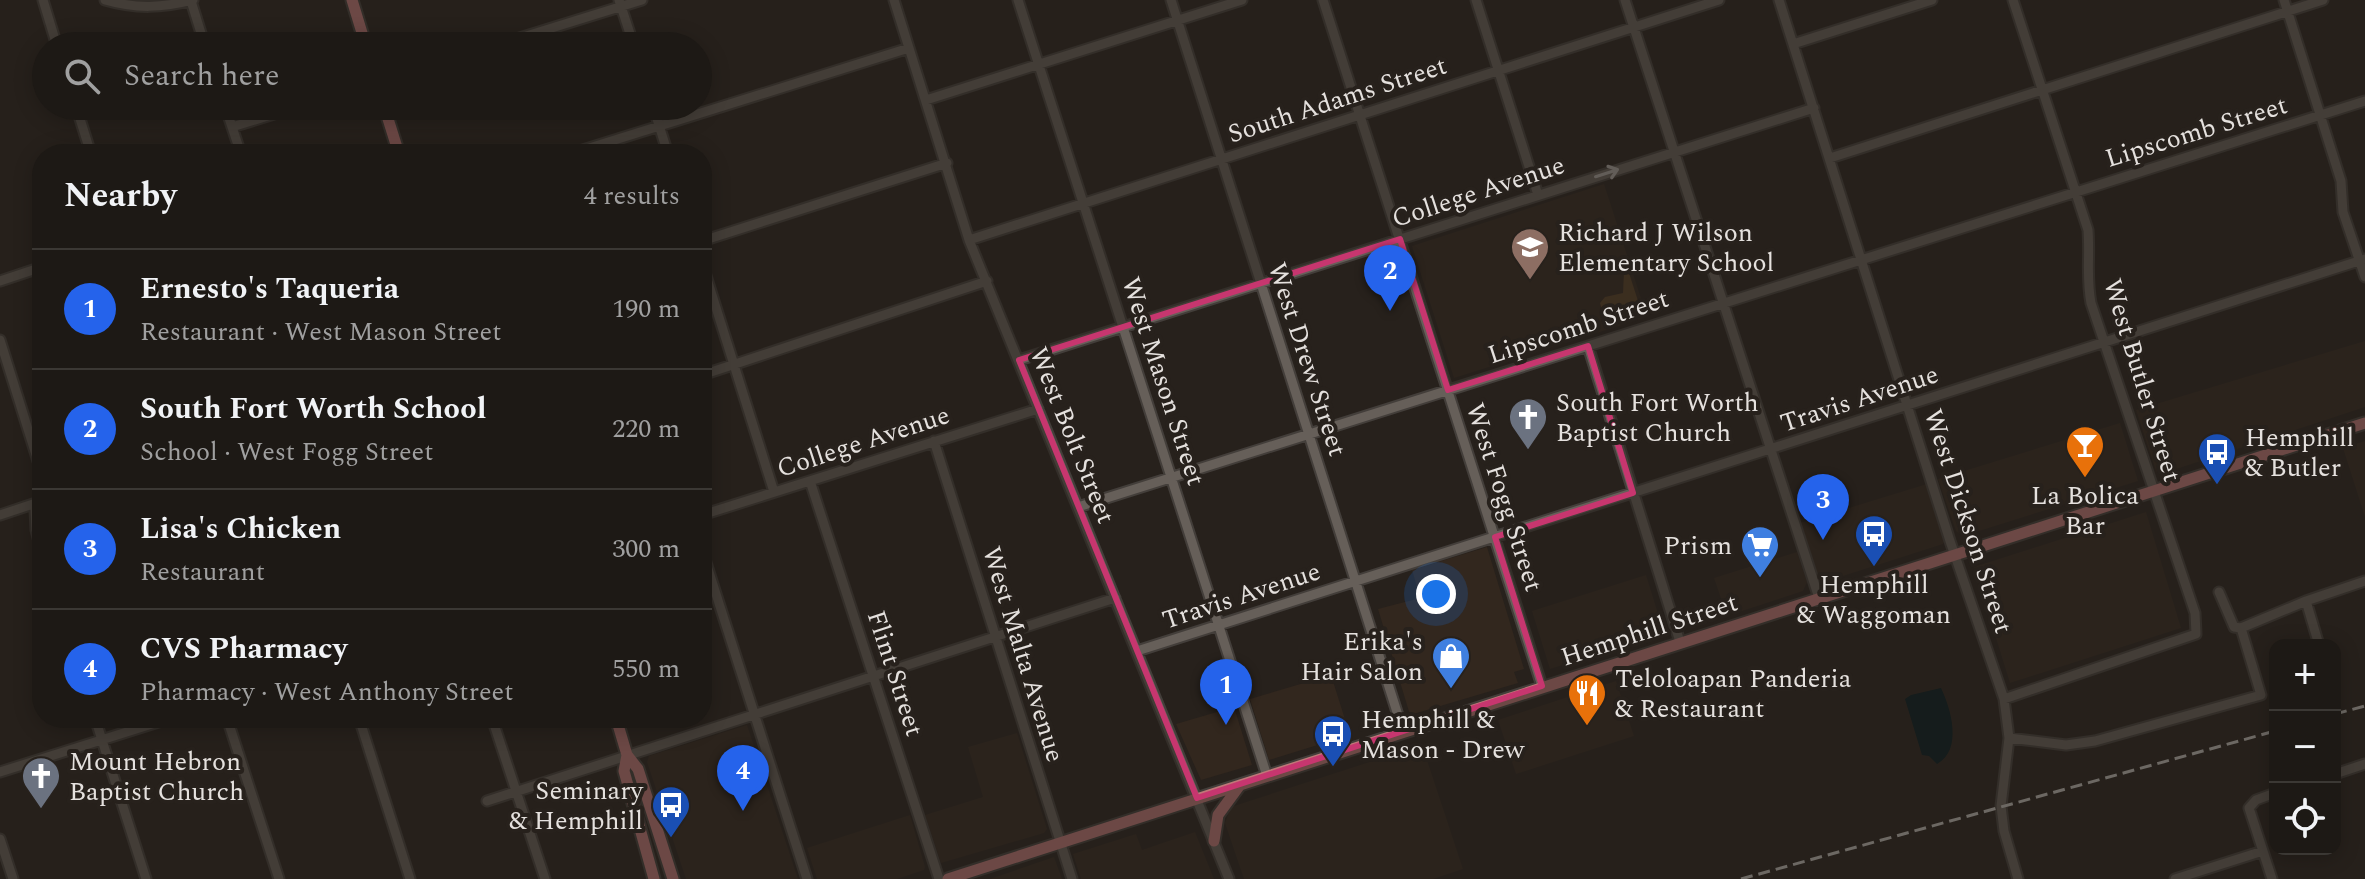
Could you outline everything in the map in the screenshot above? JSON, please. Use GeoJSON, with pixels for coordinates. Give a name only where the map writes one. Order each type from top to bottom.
{"type":"FeatureCollection","features":[{"type":"Feature","properties":{"kind":"main road"},"geometry":{"type":"LineString","coordinates":[[352,0],[362,32]]}},
{"type":"Feature","properties":{"kind":"main road"},"geometry":{"type":"LineString","coordinates":[[388,120],[396,144]]}},
{"type":"Feature","properties":{"kind":"main road","name":"Hemphill Street"},"geometry":{"type":"LineString","coordinates":[[948,879],[2365,423]]}},
{"type":"Feature","properties":{"kind":"main road"},"geometry":{"type":"LineString","coordinates":[[619,728],[627,755],[638,769],[673,879]]}},
{"type":"Feature","properties":{"kind":"main road"},"geometry":{"type":"LineString","coordinates":[[627,755],[624,771],[654,879]]}},
{"type":"Feature","properties":{"kind":"main road"},"geometry":{"type":"LineString","coordinates":[[1214,841],[1218,815],[1241,784]]}},
{"type":"Feature","properties":{"kind":"street"},"geometry":{"type":"LineString","coordinates":[[43,0],[53,32]]}},
{"type":"Feature","properties":{"kind":"street"},"geometry":{"type":"LineString","coordinates":[[105,0],[122,5],[160,8],[192,0],[201,32]]}},
{"type":"Feature","properties":{"kind":"street"},"geometry":{"type":"LineString","coordinates":[[535,32],[620,3],[642,0]]}},
{"type":"Feature","properties":{"kind":"street","name":"West Bolt Street"},"geometry":{"type":"LineString","coordinates":[[894,0],[969,240],[1229,879]]}},
{"type":"Feature","properties":{"kind":"street","name":"West Mason Street"},"geometry":{"type":"LineString","coordinates":[[1018,0],[1267,776]]}},
{"type":"Feature","properties":{"kind":"street","name":"West Drew Street"},"geometry":{"type":"LineString","coordinates":[[1171,0],[1403,731]]}},
{"type":"Feature","properties":{"kind":"street"},"geometry":{"type":"LineString","coordinates":[[926,100],[1242,0]]}},
{"type":"Feature","properties":{"kind":"street","name":"West Fogg Street"},"geometry":{"type":"LineString","coordinates":[[1323,0],[1542,686]]}},
{"type":"Feature","properties":{"kind":"street"},"geometry":{"type":"LineString","coordinates":[[1476,0],[1538,195]]}},
{"type":"Feature","properties":{"kind":"street"},"geometry":{"type":"LineString","coordinates":[[1625,0],[1819,598]]}},
{"type":"Feature","properties":{"kind":"street","name":"South Adams Street"},"geometry":{"type":"LineString","coordinates":[[969,240],[1719,0]]}},
{"type":"Feature","properties":{"kind":"street","name":"West Dickson Street"},"geometry":{"type":"LineString","coordinates":[[1779,0],[2004,699],[2009,738],[2001,806],[2016,879]]}},
{"type":"Feature","properties":{"kind":"street"},"geometry":{"type":"LineString","coordinates":[[1793,44],[1932,0]]}},
{"type":"Feature","properties":{"kind":"street","name":"West Butler Street"},"geometry":{"type":"LineString","coordinates":[[2004,699],[2196,634],[2195,613],[2091,303],[2086,280],[2090,256],[2088,230],[2013,0]]}},
{"type":"Feature","properties":{"kind":"street"},"geometry":{"type":"LineString","coordinates":[[2284,0],[2341,181],[2343,212],[2362,260],[2365,277]]}},
{"type":"Feature","properties":{"kind":"street"},"geometry":{"type":"LineString","coordinates":[[1830,158],[2323,0]]}},
{"type":"Feature","properties":{"kind":"street"},"geometry":{"type":"LineString","coordinates":[[620,3],[629,32]]}},
{"type":"Feature","properties":{"kind":"street"},"geometry":{"type":"LineString","coordinates":[[712,109],[909,48]]}},
{"type":"Feature","properties":{"kind":"street","name":"Lipscomb Street"},"geometry":{"type":"LineString","coordinates":[[1078,507],[2365,101]]}},
{"type":"Feature","properties":{"kind":"street","name":"College Avenue"},"geometry":{"type":"LineString","coordinates":[[1019,360],[1814,108]]}},
{"type":"Feature","properties":{"kind":"street"},"geometry":{"type":"LineString","coordinates":[[80,120],[88,144]]}},
{"type":"Feature","properties":{"kind":"street"},"geometry":{"type":"LineString","coordinates":[[230,120],[238,144]]}},
{"type":"Feature","properties":{"kind":"street"},"geometry":{"type":"LineString","coordinates":[[232,127],[255,120]]}},
{"type":"Feature","properties":{"kind":"street"},"geometry":{"type":"LineString","coordinates":[[657,120],[665,144]]}},
{"type":"Feature","properties":{"kind":"street"},"geometry":{"type":"LineString","coordinates":[[602,144],[678,120]]}},
{"type":"Feature","properties":{"kind":"street"},"geometry":{"type":"LineString","coordinates":[[712,238],[947,163]]}},
{"type":"Feature","properties":{"kind":"street","name":"Travis Avenue"},"geometry":{"type":"LineString","coordinates":[[1137,651],[2362,260]]}},
{"type":"Feature","properties":{"kind":"street"},"geometry":{"type":"LineString","coordinates":[[0,281],[32,270]]}},
{"type":"Feature","properties":{"kind":"street"},"geometry":{"type":"LineString","coordinates":[[712,372],[987,281]]}},
{"type":"Feature","properties":{"kind":"street"},"geometry":{"type":"LineString","coordinates":[[712,295],[774,492]]}},
{"type":"Feature","properties":{"kind":"street"},"geometry":{"type":"LineString","coordinates":[[0,340],[32,442]]}},
{"type":"Feature","properties":{"kind":"street"},"geometry":{"type":"LineString","coordinates":[[1588,346],[1680,642]]}},
{"type":"Feature","properties":{"kind":"street","name":"College Avenue"},"geometry":{"type":"LineString","coordinates":[[712,512],[1038,409]]}},
{"type":"Feature","properties":{"kind":"street","name":"West Malta Avenue"},"geometry":{"type":"LineString","coordinates":[[934,441],[1072,879]]}},
{"type":"Feature","properties":{"kind":"street","name":"Flint Street"},"geometry":{"type":"LineString","coordinates":[[810,481],[939,879]]}},
{"type":"Feature","properties":{"kind":"street"},"geometry":{"type":"LineString","coordinates":[[0,515],[32,503]]}},
{"type":"Feature","properties":{"kind":"street"},"geometry":{"type":"LineString","coordinates":[[2219,592],[2230,622],[2234,627],[2241,628],[2365,581]]}},
{"type":"Feature","properties":{"kind":"street"},"geometry":{"type":"LineString","coordinates":[[712,582],[807,879]]}},
{"type":"Feature","properties":{"kind":"street"},"geometry":{"type":"LineString","coordinates":[[487,801],[1115,598]]}},
{"type":"Feature","properties":{"kind":"street"},"geometry":{"type":"LineString","coordinates":[[2306,601],[2317,639]]}},
{"type":"Feature","properties":{"kind":"street"},"geometry":{"type":"LineString","coordinates":[[2009,738],[2066,745],[2095,741],[2261,695],[2241,628]]}},
{"type":"Feature","properties":{"kind":"street"},"geometry":{"type":"LineString","coordinates":[[98,728],[146,879]]}},
{"type":"Feature","properties":{"kind":"street"},"geometry":{"type":"LineString","coordinates":[[0,772],[140,728]]}},
{"type":"Feature","properties":{"kind":"street"},"geometry":{"type":"LineString","coordinates":[[230,728],[279,879]]}},
{"type":"Feature","properties":{"kind":"street"},"geometry":{"type":"LineString","coordinates":[[362,728],[410,879]]}},
{"type":"Feature","properties":{"kind":"street"},"geometry":{"type":"LineString","coordinates":[[495,728],[545,879]]}},
{"type":"Feature","properties":{"kind":"street"},"geometry":{"type":"LineString","coordinates":[[2341,772],[2365,764]]}},
{"type":"Feature","properties":{"kind":"street"},"geometry":{"type":"LineString","coordinates":[[2269,795],[2256,800],[2249,808],[2272,879]]}},
{"type":"Feature","properties":{"kind":"street"},"geometry":{"type":"LineString","coordinates":[[0,839],[13,879]]}},
{"type":"Feature","properties":{"kind":"street"},"geometry":{"type":"LineString","coordinates":[[2175,879],[2263,851]]}},
{"type":"Feature","properties":{"kind":"highlighted area"},"geometry":{"type":"Polygon","coordinates":[[[1400,239],[1448,390],[1588,346],[1633,493],[1495,537],[1542,686],[1197,798],[1019,360],[1400,239]]]}},
{"type":"Feature","properties":{"kind":"shaded area","name":"Richard J Wilson Elementary School"},"geometry":{"type":"Polygon","coordinates":[[[1604,184],[1647,317],[1454,378],[1412,246],[1604,184]]]}},
{"type":"Feature","properties":{"kind":"shaded area"},"geometry":{"type":"Polygon","coordinates":[[[1624,272],[1629,273],[1639,304],[1603,314],[1600,303],[1605,297],[1623,293],[1624,272]]]}},
{"type":"Feature","properties":{"kind":"shaded area"},"geometry":{"type":"Polygon","coordinates":[[[2365,341],[2365,407],[2161,474],[2156,471],[2136,410],[2365,341]]]}},
{"type":"Feature","properties":{"kind":"shaded area"},"geometry":{"type":"Polygon","coordinates":[[[2120,423],[2138,481],[1963,536],[1956,531],[1938,479],[2120,423]]]}},
{"type":"Feature","properties":{"kind":"shaded area"},"geometry":{"type":"Polygon","coordinates":[[[2365,441],[2365,517],[2343,448],[2365,441]]]}},
{"type":"Feature","properties":{"kind":"shaded area"},"geometry":{"type":"Polygon","coordinates":[[[1927,484],[1945,538],[1943,544],[1821,583],[1800,523],[1927,484]]]}},
{"type":"Feature","properties":{"kind":"shaded area"},"geometry":{"type":"Polygon","coordinates":[[[2146,512],[2181,628],[2010,683],[1974,567],[2146,512]]]}},
{"type":"Feature","properties":{"kind":"shaded area"},"geometry":{"type":"Polygon","coordinates":[[[1487,547],[1524,669],[1514,672],[1518,683],[1410,715],[1378,609],[1420,598],[1412,570],[1487,547]]]}},
{"type":"Feature","properties":{"kind":"shaded area"},"geometry":{"type":"Polygon","coordinates":[[[1797,552],[1807,582],[1803,591],[1727,616],[1714,578],[1797,552]]]}},
{"type":"Feature","properties":{"kind":"shaded area"},"geometry":{"type":"Polygon","coordinates":[[[1646,575],[1664,633],[1550,669],[1532,611],[1646,575]]]}},
{"type":"Feature","properties":{"kind":"shaded area"},"geometry":{"type":"Polygon","coordinates":[[[1331,675],[1350,735],[1269,760],[1250,699],[1331,675]]]}},
{"type":"Feature","properties":{"kind":"shaded area"},"geometry":{"type":"Polygon","coordinates":[[[1616,681],[1634,736],[1516,774],[1498,720],[1616,681]]]}},
{"type":"Feature","properties":{"kind":"shaded area"},"geometry":{"type":"Polygon","coordinates":[[[1234,707],[1252,765],[1201,780],[1176,724],[1234,707]]]}},
{"type":"Feature","properties":{"kind":"shaded area"},"geometry":{"type":"Polygon","coordinates":[[[747,725],[798,879],[686,879],[647,762],[649,756],[747,725]]]}},
{"type":"Feature","properties":{"kind":"shaded area"},"geometry":{"type":"Polygon","coordinates":[[[1017,733],[1047,829],[1044,833],[941,863],[925,815],[983,797],[968,747],[1017,733]]]}},
{"type":"Feature","properties":{"kind":"shaded area"},"geometry":{"type":"Polygon","coordinates":[[[1422,745],[1463,869],[1433,879],[1244,879],[1225,823],[1231,807],[1422,745]]]}},
{"type":"Feature","properties":{"kind":"shaded area"},"geometry":{"type":"Polygon","coordinates":[[[910,815],[924,870],[897,879],[817,879],[807,848],[910,815]]]}},
{"type":"Feature","properties":{"kind":"shaded area"},"geometry":{"type":"Polygon","coordinates":[[[1195,832],[1214,879],[1081,879],[1073,854],[1136,834],[1142,850],[1195,832]]]}},
{"type":"Feature","properties":{"kind":"shaded area"},"geometry":{"type":"Polygon","coordinates":[[[1054,857],[1062,879],[990,879],[1054,857]]]}},
{"type":"Feature","properties":{"kind":"water"},"geometry":{"type":"Polygon","coordinates":[[[1941,688],[1951,718],[1952,739],[1945,758],[1937,764],[1929,756],[1922,755],[1905,699],[1941,688]]]}},
{"type":"Feature","properties":{"kind":"railway"},"geometry":{"type":"LineString","coordinates":[[2341,712],[2365,706]]}},
{"type":"Feature","properties":{"kind":"railway"},"geometry":{"type":"LineString","coordinates":[[1741,879],[2269,733]]}},
{"type":"Feature","properties":{"kind":"place","name":"Richard J Wilson Elementary School"},"geometry":{"type":"Point","coordinates":[1530,281]}},
{"type":"Feature","properties":{"kind":"place","name":"South Fort Worth School"},"geometry":{"type":"Point","coordinates":[1390,311]}},
{"type":"Feature","properties":{"kind":"place","name":"South Fort Worth Baptist Church"},"geometry":{"type":"Point","coordinates":[1528,451]}},
{"type":"Feature","properties":{"kind":"place","name":"La Bolica Bar"},"geometry":{"type":"Point","coordinates":[2085,479]}},
{"type":"Feature","properties":{"kind":"place","name":"Hemphill & Butler"},"geometry":{"type":"Point","coordinates":[2217,486]}},
{"type":"Feature","properties":{"kind":"place","name":"Lisa's Chicken"},"geometry":{"type":"Point","coordinates":[1823,540]}},
{"type":"Feature","properties":{"kind":"place","name":"Hemphill & Waggoman"},"geometry":{"type":"Point","coordinates":[1874,568]}},
{"type":"Feature","properties":{"kind":"place","name":"Prism"},"geometry":{"type":"Point","coordinates":[1760,579]}},
{"type":"Feature","properties":{"kind":"place","name":"Erika's Hair Salon"},"geometry":{"type":"Point","coordinates":[1451,690]}},
{"type":"Feature","properties":{"kind":"place","name":"Ernesto's Taqueria"},"geometry":{"type":"Point","coordinates":[1226,725]}},
{"type":"Feature","properties":{"kind":"place","name":"Teloloapan Panderia & Restaurant"},"geometry":{"type":"Point","coordinates":[1587,727]}},
{"type":"Feature","properties":{"kind":"place","name":"Hemphill & Mason - Drew"},"geometry":{"type":"Point","coordinates":[1333,768]}},
{"type":"Feature","properties":{"kind":"place","name":"Mount Hebron Baptist Church"},"geometry":{"type":"Point","coordinates":[41,810]}},
{"type":"Feature","properties":{"kind":"place","name":"CVS Pharmacy"},"geometry":{"type":"Point","coordinates":[743,811]}},
{"type":"Feature","properties":{"kind":"place","name":"Seminary & Hemphill"},"geometry":{"type":"Point","coordinates":[671,839]}}]}
